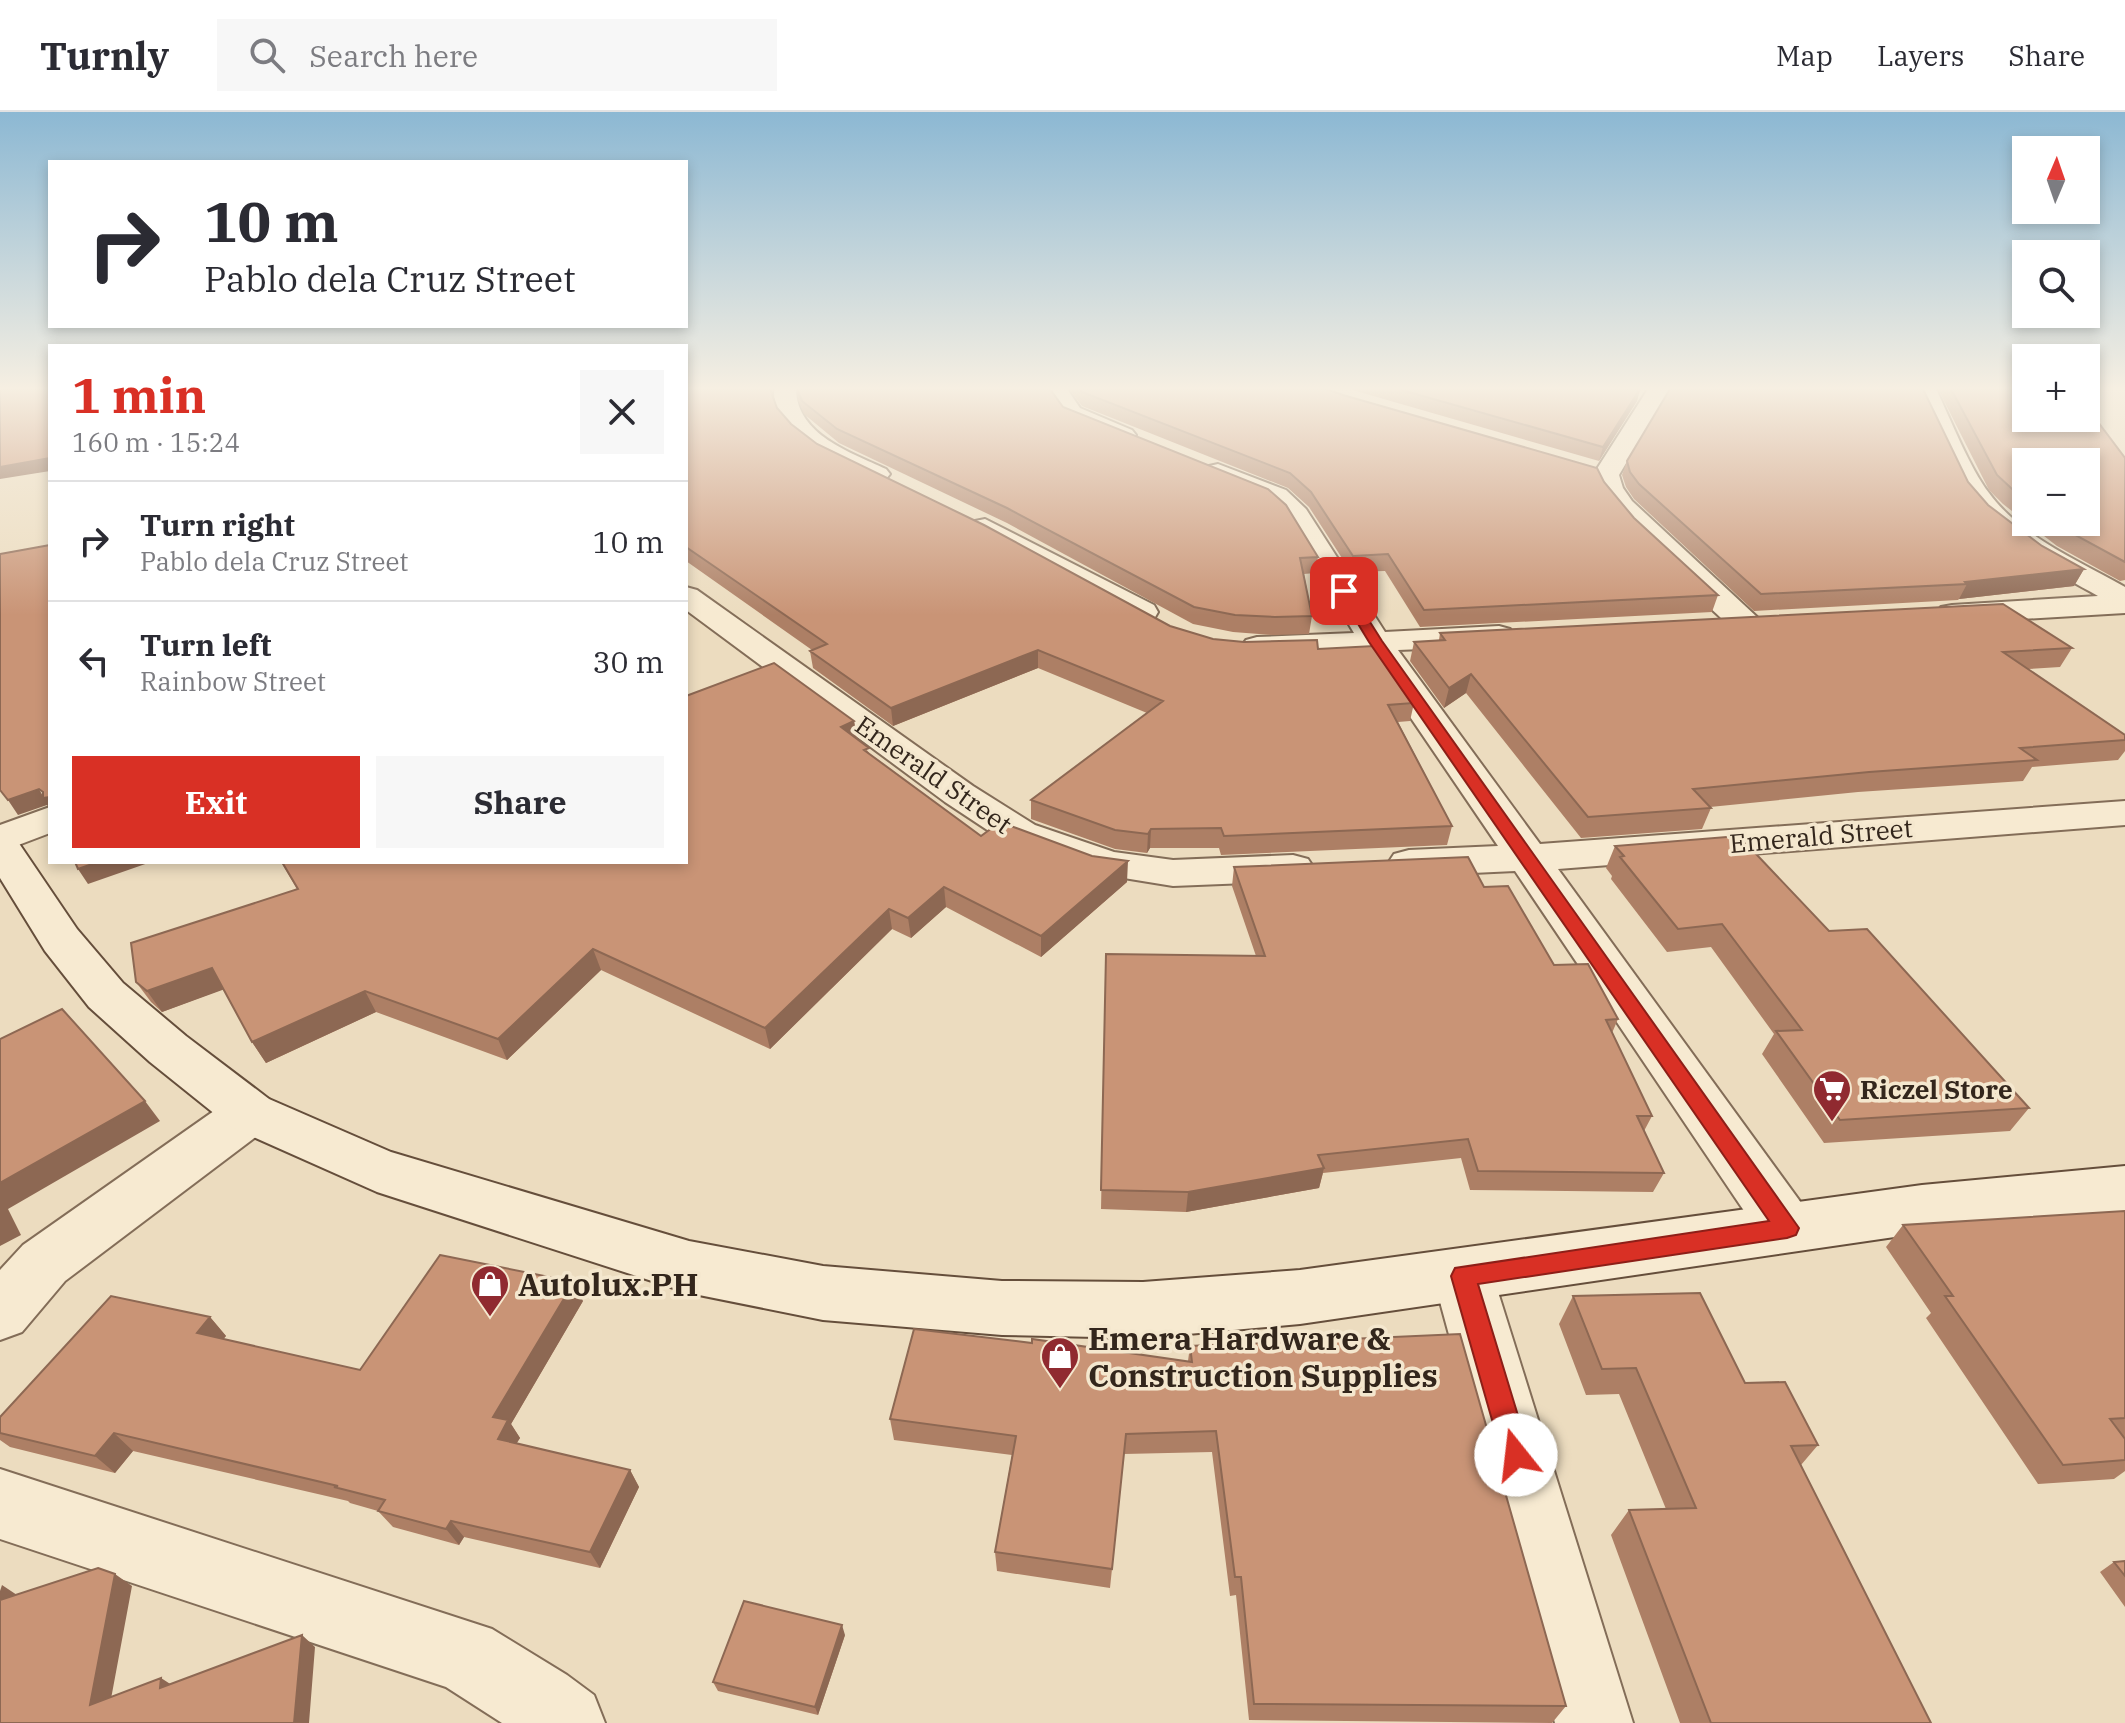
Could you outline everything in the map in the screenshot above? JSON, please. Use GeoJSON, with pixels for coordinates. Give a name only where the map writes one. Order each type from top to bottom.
{"type":"FeatureCollection","features":[{"type":"Feature","properties":{"kind":"street"},"geometry":{"type":"LineString","coordinates":[[856,464],[898,485]]}},
{"type":"Feature","properties":{"kind":"street"},"geometry":{"type":"LineString","coordinates":[[1199,464],[1262,488],[1288,505],[1376,642],[1787,1228]]}},
{"type":"Feature","properties":{"kind":"street"},"geometry":{"type":"LineString","coordinates":[[1604,464],[1598,473],[1623,507],[1746,624]]}},
{"type":"Feature","properties":{"kind":"street"},"geometry":{"type":"LineString","coordinates":[[1961,464],[1976,495],[1988,510],[2038,548],[2125,602]]}},
{"type":"Feature","properties":{"kind":"street"},"geometry":{"type":"LineString","coordinates":[[954,512],[1059,565],[1168,626]]}},
{"type":"Feature","properties":{"kind":"street","name":"Emerald Street"},"geometry":{"type":"LineString","coordinates":[[688,597],[959,794],[1021,834],[1108,864],[1173,873],[1328,866]]}},
{"type":"Feature","properties":{"kind":"street"},"geometry":{"type":"LineString","coordinates":[[1930,615],[2125,602]]}},
{"type":"Feature","properties":{"kind":"street"},"geometry":{"type":"LineString","coordinates":[[1700,627],[1777,623]]}},
{"type":"Feature","properties":{"kind":"street"},"geometry":{"type":"LineString","coordinates":[[1227,645],[1290,647],[1530,635]]}},
{"type":"Feature","properties":{"kind":"street","name":"Emerald Street"},"geometry":{"type":"LineString","coordinates":[[1374,864],[1529,858],[2125,813]]}},
{"type":"Feature","properties":{"kind":"street"},"geometry":{"type":"LineString","coordinates":[[48,820],[0,842],[61,940],[106,995],[168,1049],[250,1113],[377,1170],[689,1267],[823,1293],[1002,1308],[1143,1310],[1300,1297],[1922,1209],[2125,1189]]}},
{"type":"Feature","properties":{"kind":"street"},"geometry":{"type":"LineString","coordinates":[[0,1312],[22,1269],[250,1113]]}},
{"type":"Feature","properties":{"kind":"street"},"geometry":{"type":"LineString","coordinates":[[1463,1276],[1594,1723]]}},
{"type":"Feature","properties":{"kind":"street"},"geometry":{"type":"LineString","coordinates":[[0,1504],[465,1656],[543,1716]]}},
{"type":"Feature","properties":{"kind":"building"},"geometry":{"type":"Polygon","coordinates":[[[688,464],[859,464],[984,525],[1170,626],[1213,639],[1244,642],[1317,640],[1318,649],[1374,646],[1414,703],[1388,705],[1452,826],[1224,836],[1221,828],[1151,829],[1148,834],[1115,830],[1031,800],[1163,701],[1038,650],[891,708],[810,651],[827,644],[688,548],[688,464]]]}},
{"type":"Feature","properties":{"kind":"building"},"geometry":{"type":"Polygon","coordinates":[[[913,464],[1206,464],[1268,489],[1286,505],[1318,557],[1300,558],[1312,616],[1235,615],[1194,607],[1007,508],[913,464]]]}},
{"type":"Feature","properties":{"kind":"building"},"geometry":{"type":"Polygon","coordinates":[[[1267,464],[1584,464],[1597,468],[1604,482],[1634,518],[1718,595],[1424,610],[1388,554],[1353,556],[1311,492],[1290,473],[1267,464]]]}},
{"type":"Feature","properties":{"kind":"building"},"geometry":{"type":"Polygon","coordinates":[[[1628,464],[1959,464],[1968,482],[1988,505],[2012,523],[2012,536],[2029,536],[2084,569],[1965,582],[1967,584],[1761,594],[1639,484],[1628,464]]]}},
{"type":"Feature","properties":{"kind":"building"},"geometry":{"type":"Polygon","coordinates":[[[1991,464],[2012,464],[2011,488],[1997,475],[1991,464]]]}},
{"type":"Feature","properties":{"kind":"building"},"geometry":{"type":"Polygon","coordinates":[[[2100,464],[2125,464],[2125,562],[2077,536],[2100,536],[2100,464]]]}},
{"type":"Feature","properties":{"kind":"building"},"geometry":{"type":"Polygon","coordinates":[[[48,545],[48,797],[43,798],[43,792],[39,789],[8,800],[0,790],[0,554],[48,545]]]}},
{"type":"Feature","properties":{"kind":"building"},"geometry":{"type":"Polygon","coordinates":[[[2003,604],[2072,648],[2003,652],[2125,735],[2125,740],[2020,748],[2037,760],[1693,789],[1711,808],[1588,817],[1471,674],[1449,688],[1414,642],[1445,640],[1440,633],[2003,604]]]}},
{"type":"Feature","properties":{"kind":"building"},"geometry":{"type":"Polygon","coordinates":[[[774,663],[854,721],[841,727],[869,748],[864,750],[981,836],[1000,822],[1092,856],[1128,861],[1041,936],[944,887],[908,918],[889,909],[765,1028],[593,949],[498,1039],[365,991],[252,1042],[212,968],[147,991],[136,982],[131,943],[298,889],[283,864],[688,864],[688,695],[774,663]]]}},
{"type":"Feature","properties":{"kind":"building"},"geometry":{"type":"Polygon","coordinates":[[[1739,836],[1829,931],[1867,929],[2029,1108],[1840,1120],[1776,1031],[1802,1030],[1722,924],[1678,929],[1620,857],[1624,856],[1615,846],[1739,836]]]}},
{"type":"Feature","properties":{"kind":"building"},"geometry":{"type":"Polygon","coordinates":[[[1468,857],[1484,887],[1508,886],[1554,965],[1588,964],[1618,1019],[1606,1020],[1652,1116],[1637,1116],[1664,1173],[1478,1171],[1468,1139],[1318,1155],[1324,1168],[1188,1192],[1101,1190],[1106,954],[1265,956],[1234,867],[1468,857]]]}},
{"type":"Feature","properties":{"kind":"building"},"geometry":{"type":"Polygon","coordinates":[[[76,864],[92,864],[78,869],[76,864]]]}},
{"type":"Feature","properties":{"kind":"building"},"geometry":{"type":"Polygon","coordinates":[[[62,1009],[145,1101],[0,1183],[0,1039],[62,1009]]]}},
{"type":"Feature","properties":{"kind":"building"},"geometry":{"type":"Polygon","coordinates":[[[2125,1211],[2125,1418],[2110,1419],[2125,1439],[2125,1460],[2063,1465],[1945,1296],[1953,1296],[1903,1225],[2125,1211]]]}},
{"type":"Feature","properties":{"kind":"building"},"geometry":{"type":"Polygon","coordinates":[[[440,1255],[574,1282],[493,1417],[508,1420],[498,1439],[630,1470],[590,1552],[451,1521],[446,1529],[378,1511],[385,1500],[334,1487],[338,1486],[114,1433],[95,1456],[0,1433],[0,1417],[111,1296],[210,1317],[197,1333],[360,1370],[440,1255]]]}},
{"type":"Feature","properties":{"kind":"building"},"geometry":{"type":"Polygon","coordinates":[[[1700,1293],[1745,1383],[1785,1382],[1818,1445],[1791,1446],[1931,1723],[1711,1723],[1629,1510],[1696,1508],[1636,1368],[1602,1369],[1573,1296],[1700,1293]]]}},
{"type":"Feature","properties":{"kind":"building"},"geometry":{"type":"Polygon","coordinates":[[[914,1329],[1032,1343],[1032,1339],[1192,1362],[1190,1346],[1460,1334],[1566,1706],[1254,1704],[1241,1577],[1235,1577],[1216,1431],[1126,1434],[1112,1569],[995,1552],[1016,1436],[890,1419],[914,1329]]]}},
{"type":"Feature","properties":{"kind":"building"},"geometry":{"type":"Polygon","coordinates":[[[2125,1561],[2125,1576],[2114,1562],[2125,1561]]]}},
{"type":"Feature","properties":{"kind":"building"},"geometry":{"type":"Polygon","coordinates":[[[98,1568],[115,1574],[90,1705],[161,1678],[160,1688],[302,1635],[294,1723],[0,1723],[0,1600],[98,1568]]]}},
{"type":"Feature","properties":{"kind":"building"},"geometry":{"type":"Polygon","coordinates":[[[744,1601],[842,1625],[815,1707],[713,1682],[744,1601]]]}},
{"type":"Feature","properties":{"kind":"place","name":"Riczel Store"},"geometry":{"type":"Point","coordinates":[1832,1123]}},
{"type":"Feature","properties":{"kind":"place","name":"Autolux.PH"},"geometry":{"type":"Point","coordinates":[490,1318]}},
{"type":"Feature","properties":{"kind":"place","name":"Emera Hardware & Construction Supplies"},"geometry":{"type":"Point","coordinates":[1060,1390]}},
{"type":"Feature","properties":{"kind":"route"},"geometry":{"type":"LineString","coordinates":[[1344,591],[1376,642],[1787,1228],[1463,1276],[1516,1455]]}}]}
